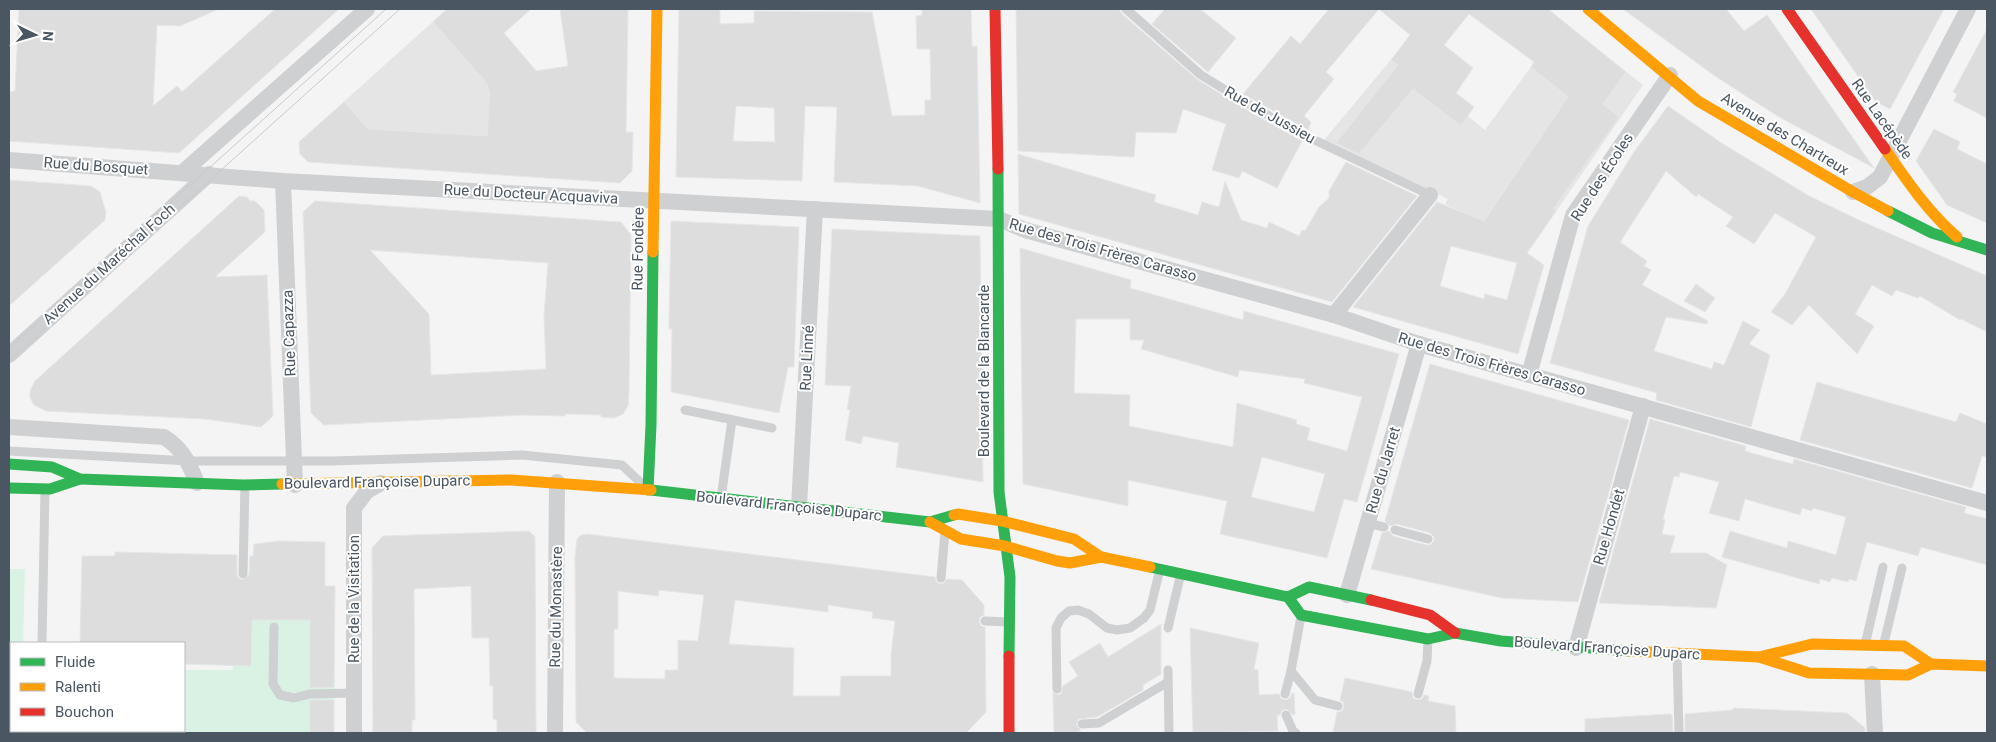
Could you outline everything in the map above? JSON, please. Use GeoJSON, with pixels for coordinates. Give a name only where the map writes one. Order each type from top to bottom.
{"type":"FeatureCollection","features":[{"type":"Feature","properties":{"kind":"main road","name":"Rue Fondère"},"geometry":{"type":"LineString","coordinates":[[648,490],[651,425],[658,9]]}},
{"type":"Feature","properties":{"kind":"main road","name":"Boulevard de la Blancarde"},"geometry":{"type":"LineString","coordinates":[[995,9],[999,220],[998,392],[1002,521],[1010,578],[1009,733]]}},
{"type":"Feature","properties":{"kind":"main road","name":"Avenue des Chartreux"},"geometry":{"type":"LineString","coordinates":[[1588,9],[1698,101],[1853,192],[1904,219],[1932,233],[1960,240],[1987,250]]}},
{"type":"Feature","properties":{"kind":"main road","name":"Rue Lacépède"},"geometry":{"type":"LineString","coordinates":[[1787,9],[1919,198],[1942,224],[1960,240]]}},
{"type":"Feature","properties":{"kind":"main road"},"geometry":{"type":"LineString","coordinates":[[1904,219],[1914,210],[1919,198]]}},
{"type":"Feature","properties":{"kind":"main road","name":"Boulevard Françoise Duparc"},"geometry":{"type":"LineString","coordinates":[[9,464],[52,467],[80,478],[245,485],[511,480],[557,482],[648,490],[930,522],[958,514],[1002,521],[1074,539],[1101,557],[1288,597],[1309,587],[1347,595],[1430,615],[1455,633]]}},
{"type":"Feature","properties":{"kind":"main road","name":"Boulevard Françoise Duparc"},"geometry":{"type":"LineString","coordinates":[[9,488],[45,490],[80,478]]}},
{"type":"Feature","properties":{"kind":"main road","name":"Boulevard Françoise Duparc"},"geometry":{"type":"LineString","coordinates":[[930,522],[961,539],[1005,546],[1070,563],[1101,557]]}},
{"type":"Feature","properties":{"kind":"main road"},"geometry":{"type":"LineString","coordinates":[[1288,597],[1301,615]]}},
{"type":"Feature","properties":{"kind":"main road","name":"Boulevard Françoise Duparc"},"geometry":{"type":"LineString","coordinates":[[1301,615],[1428,639],[1455,633],[1502,642],[1576,648],[1760,657],[1809,673],[1908,675],[1931,664],[1987,666]]}},
{"type":"Feature","properties":{"kind":"main road","name":"Boulevard Françoise Duparc"},"geometry":{"type":"LineString","coordinates":[[1760,657],[1812,644],[1904,646],[1931,664]]}},
{"type":"Feature","properties":{"kind":"street"},"geometry":{"type":"LineString","coordinates":[[183,172],[367,9]]}},
{"type":"Feature","properties":{"kind":"street"},"geometry":{"type":"LineString","coordinates":[[1853,192],[1867,187],[1880,177],[1968,9]]}},
{"type":"Feature","properties":{"kind":"street","name":"Rue des Écoles"},"geometry":{"type":"LineString","coordinates":[[1530,375],[1573,216],[1670,76]]}},
{"type":"Feature","properties":{"kind":"street","name":"Rue du Bosquet"},"geometry":{"type":"LineString","coordinates":[[9,160],[183,172]]}},
{"type":"Feature","properties":{"kind":"street","name":"Rue du Docteur Acquaviva"},"geometry":{"type":"LineString","coordinates":[[183,172],[283,180],[999,220]]}},
{"type":"Feature","properties":{"kind":"street","name":"Avenue du Maréchal Foch"},"geometry":{"type":"LineString","coordinates":[[9,355],[208,174]]}},
{"type":"Feature","properties":{"kind":"street","name":"Rue Capazza"},"geometry":{"type":"LineString","coordinates":[[283,180],[295,484]]}},
{"type":"Feature","properties":{"kind":"street"},"geometry":{"type":"LineString","coordinates":[[1334,315],[1430,195]]}},
{"type":"Feature","properties":{"kind":"street","name":"Rue Linné"},"geometry":{"type":"LineString","coordinates":[[799,507],[815,209]]}},
{"type":"Feature","properties":{"kind":"street","name":"Rue des Trois Frères Carasso"},"geometry":{"type":"LineString","coordinates":[[999,220],[1025,230],[1334,315],[1419,344],[1987,503]]}},
{"type":"Feature","properties":{"kind":"street","name":"Rue du Jarret"},"geometry":{"type":"LineString","coordinates":[[1347,595],[1419,344]]}},
{"type":"Feature","properties":{"kind":"street","name":"Rue Hondet"},"geometry":{"type":"LineString","coordinates":[[1576,648],[1643,406]]}},
{"type":"Feature","properties":{"kind":"street"},"geometry":{"type":"LineString","coordinates":[[9,427],[164,437],[174,444],[188,461],[198,483]]}},
{"type":"Feature","properties":{"kind":"street","name":"Rue de la Visitation"},"geometry":{"type":"LineString","coordinates":[[354,733],[354,508],[367,491],[386,482]]}},
{"type":"Feature","properties":{"kind":"street","name":"Rue du Monastère"},"geometry":{"type":"LineString","coordinates":[[555,733],[557,482]]}},
{"type":"Feature","properties":{"kind":"street"},"geometry":{"type":"LineString","coordinates":[[1872,674],[1875,733]]}},
{"type":"Feature","properties":{"kind":"lane","name":"Rue de Jussieu"},"geometry":{"type":"LineString","coordinates":[[1126,9],[1201,75],[1254,108],[1304,135],[1430,195]]}},
{"type":"Feature","properties":{"kind":"lane"},"geometry":{"type":"LineString","coordinates":[[685,410],[772,428]]}},
{"type":"Feature","properties":{"kind":"lane"},"geometry":{"type":"LineString","coordinates":[[721,498],[732,420]]}},
{"type":"Feature","properties":{"kind":"lane"},"geometry":{"type":"LineString","coordinates":[[9,451],[188,461],[294,461],[522,456],[622,464],[648,490]]}},
{"type":"Feature","properties":{"kind":"lane"},"geometry":{"type":"LineString","coordinates":[[243,574],[245,485]]}},
{"type":"Feature","properties":{"kind":"lane"},"geometry":{"type":"LineString","coordinates":[[42,642],[45,490]]}},
{"type":"Feature","properties":{"kind":"lane"},"geometry":{"type":"LineString","coordinates":[[1367,523],[1384,527]]}},
{"type":"Feature","properties":{"kind":"lane"},"geometry":{"type":"LineString","coordinates":[[1395,530],[1428,539]]}},
{"type":"Feature","properties":{"kind":"lane"},"geometry":{"type":"LineString","coordinates":[[941,578],[945,531]]}},
{"type":"Feature","properties":{"kind":"lane"},"geometry":{"type":"LineString","coordinates":[[1865,645],[1883,567]]}},
{"type":"Feature","properties":{"kind":"lane"},"geometry":{"type":"LineString","coordinates":[[1884,646],[1902,568]]}},
{"type":"Feature","properties":{"kind":"lane"},"geometry":{"type":"LineString","coordinates":[[1057,689],[1056,628],[1061,618],[1069,611],[1078,610],[1089,614],[1108,628],[1117,630],[1130,628],[1144,618],[1150,610],[1160,569]]}},
{"type":"Feature","properties":{"kind":"lane"},"geometry":{"type":"LineString","coordinates":[[1168,628],[1181,573]]}},
{"type":"Feature","properties":{"kind":"lane"},"geometry":{"type":"LineString","coordinates":[[1284,694],[1291,672],[1301,615]]}},
{"type":"Feature","properties":{"kind":"lane"},"geometry":{"type":"LineString","coordinates":[[984,621],[1010,622]]}},
{"type":"Feature","properties":{"kind":"lane"},"geometry":{"type":"LineString","coordinates":[[274,627],[273,684],[280,695],[294,698],[309,694],[354,693]]}},
{"type":"Feature","properties":{"kind":"lane"},"geometry":{"type":"LineString","coordinates":[[1418,694],[1427,661],[1428,639]]}},
{"type":"Feature","properties":{"kind":"lane"},"geometry":{"type":"LineString","coordinates":[[1677,653],[1679,733]]}},
{"type":"Feature","properties":{"kind":"lane"},"geometry":{"type":"LineString","coordinates":[[1168,670],[1169,733]]}},
{"type":"Feature","properties":{"kind":"lane"},"geometry":{"type":"LineString","coordinates":[[1291,672],[1315,700],[1338,706]]}},
{"type":"Feature","properties":{"kind":"lane"},"geometry":{"type":"LineString","coordinates":[[1082,724],[1099,723],[1168,682]]}},
{"type":"Feature","properties":{"kind":"lane"},"geometry":{"type":"LineString","coordinates":[[1286,715],[1293,731],[1296,733]]}},
{"type":"Feature","properties":{"kind":"shaded area"},"geometry":{"type":"Polygon","coordinates":[[[447,9],[483,9],[536,70],[531,176],[308,162],[300,154],[299,142],[447,9]]]}},
{"type":"Feature","properties":{"kind":"shaded area"},"geometry":{"type":"Polygon","coordinates":[[[1601,52],[1643,85],[1533,245],[1445,204],[1448,199],[1324,140],[1394,56],[1485,130],[1531,67],[1568,97],[1601,52]]]}},
{"type":"Feature","properties":{"kind":"green space"},"geometry":{"type":"Polygon","coordinates":[[[9,569],[25,569],[23,642],[10,642],[9,654],[9,569]]]}},
{"type":"Feature","properties":{"kind":"green space"},"geometry":{"type":"Polygon","coordinates":[[[251,620],[335,620],[334,733],[22,733],[185,732],[185,670],[232,670],[251,620]]]}},
{"type":"Feature","properties":{"kind":"building"},"geometry":{"type":"Polygon","coordinates":[[[19,9],[219,9],[180,26],[157,25],[153,106],[177,86],[182,92],[275,9],[339,9],[179,153],[9,141],[9,92],[15,91],[19,9]]]}},
{"type":"Feature","properties":{"kind":"building"},"geometry":{"type":"Polygon","coordinates":[[[447,9],[531,9],[504,33],[536,71],[568,66],[560,9],[628,9],[626,132],[633,132],[632,171],[620,183],[308,162],[300,154],[299,142],[344,102],[368,129],[487,136],[490,92],[486,82],[433,22],[447,9]]]}},
{"type":"Feature","properties":{"kind":"building"},"geometry":{"type":"Polygon","coordinates":[[[679,9],[720,9],[720,24],[754,23],[754,11],[872,12],[892,116],[925,115],[925,100],[931,100],[930,49],[917,49],[916,16],[922,15],[922,9],[971,9],[972,47],[977,46],[980,203],[918,186],[834,182],[837,107],[805,106],[802,181],[676,177],[679,9]],[[736,106],[733,141],[775,142],[774,108],[736,106]]]}},
{"type":"Feature","properties":{"kind":"building"},"geometry":{"type":"Polygon","coordinates":[[[1016,9],[1119,9],[1122,14],[1198,80],[1302,141],[1277,188],[1242,171],[1239,178],[1212,170],[1226,124],[1183,109],[1176,133],[1136,132],[1134,157],[1018,151],[1016,9]]]}},
{"type":"Feature","properties":{"kind":"building"},"geometry":{"type":"Polygon","coordinates":[[[1165,9],[1200,9],[1236,38],[1208,72],[1152,24],[1165,9]]]}},
{"type":"Feature","properties":{"kind":"building"},"geometry":{"type":"Polygon","coordinates":[[[1329,9],[1379,9],[1326,72],[1334,79],[1304,116],[1311,122],[1308,130],[1243,94],[1291,36],[1300,44],[1329,9]]]}},
{"type":"Feature","properties":{"kind":"building"},"geometry":{"type":"Polygon","coordinates":[[[1379,9],[1548,9],[1626,72],[1603,104],[1619,117],[1553,209],[1556,211],[1527,253],[1544,265],[1518,354],[1353,307],[1437,202],[1484,221],[1568,97],[1531,67],[1534,62],[1469,14],[1444,45],[1473,68],[1456,93],[1474,107],[1461,126],[1413,89],[1359,154],[1336,143],[1398,65],[1391,60],[1410,35],[1379,9]],[[1451,246],[1440,286],[1484,299],[1485,294],[1507,300],[1517,263],[1451,246]]]}},
{"type":"Feature","properties":{"kind":"building"},"geometry":{"type":"Polygon","coordinates":[[[1623,9],[1726,9],[1744,31],[1767,15],[1874,168],[1781,118],[1749,98],[1715,76],[1623,9]]]}},
{"type":"Feature","properties":{"kind":"building"},"geometry":{"type":"Polygon","coordinates":[[[1811,9],[1944,9],[1890,109],[1876,102],[1811,9]]]}},
{"type":"Feature","properties":{"kind":"building"},"geometry":{"type":"Polygon","coordinates":[[[1987,29],[1987,118],[1954,101],[1957,94],[1953,92],[1987,29]]]}},
{"type":"Feature","properties":{"kind":"building"},"geometry":{"type":"Polygon","coordinates":[[[1668,106],[1723,144],[1811,197],[1987,276],[1987,332],[1960,320],[1920,296],[1918,298],[1896,290],[1892,296],[1872,285],[1855,314],[1874,326],[1857,354],[1809,305],[1792,325],[1771,312],[1785,294],[1816,237],[1775,213],[1754,244],[1726,226],[1733,217],[1698,194],[1696,197],[1666,171],[1620,242],[1647,261],[1644,266],[1651,270],[1642,285],[1708,321],[1707,324],[1666,317],[1654,351],[1712,369],[1714,362],[1724,365],[1743,321],[1760,330],[1749,344],[1770,355],[1751,427],[1656,400],[1657,393],[1550,363],[1588,226],[1634,152],[1668,106]]]}},
{"type":"Feature","properties":{"kind":"building"},"geometry":{"type":"Polygon","coordinates":[[[1934,129],[1960,142],[1957,149],[1987,164],[1987,223],[1947,205],[1916,161],[1934,129]]]}},
{"type":"Feature","properties":{"kind":"building"},"geometry":{"type":"Polygon","coordinates":[[[1018,154],[1156,195],[1154,202],[1198,215],[1202,202],[1219,207],[1225,181],[1241,220],[1267,228],[1269,222],[1299,236],[1302,230],[1305,231],[1319,207],[1329,198],[1329,191],[1346,162],[1417,196],[1332,302],[1019,214],[1018,154]]]}},
{"type":"Feature","properties":{"kind":"building"},"geometry":{"type":"Polygon","coordinates":[[[9,180],[91,186],[100,192],[106,213],[105,220],[9,306],[9,180]]]}},
{"type":"Feature","properties":{"kind":"building"},"geometry":{"type":"Polygon","coordinates":[[[239,196],[255,201],[264,210],[265,232],[215,277],[267,275],[273,416],[261,427],[205,419],[46,411],[34,405],[30,398],[30,391],[35,381],[239,196]]]}},
{"type":"Feature","properties":{"kind":"building"},"geometry":{"type":"Polygon","coordinates":[[[315,201],[621,222],[631,235],[628,406],[623,414],[614,418],[601,417],[601,415],[523,415],[324,425],[311,413],[303,212],[315,201]],[[370,250],[429,314],[431,375],[546,369],[544,316],[548,263],[370,250]]]}},
{"type":"Feature","properties":{"kind":"building"},"geometry":{"type":"Polygon","coordinates":[[[671,221],[799,227],[794,367],[788,367],[779,413],[671,392],[672,329],[669,329],[669,319],[671,221]]]}},
{"type":"Feature","properties":{"kind":"building"},"geometry":{"type":"Polygon","coordinates":[[[832,229],[980,236],[983,482],[896,467],[899,443],[863,436],[861,444],[845,440],[850,410],[847,409],[851,386],[825,385],[832,229]]]}},
{"type":"Feature","properties":{"kind":"building"},"geometry":{"type":"Polygon","coordinates":[[[1020,248],[1131,280],[1130,288],[1243,320],[1244,311],[1399,354],[1357,502],[1344,499],[1327,558],[1220,534],[1227,501],[1128,480],[1128,506],[1023,484],[1020,248]],[[1076,319],[1074,393],[1130,395],[1129,426],[1233,447],[1237,403],[1297,420],[1296,424],[1310,428],[1307,440],[1347,451],[1362,397],[1304,383],[1305,379],[1239,370],[1238,377],[1141,349],[1144,340],[1130,340],[1130,319],[1076,319]],[[1262,457],[1251,497],[1314,512],[1325,474],[1262,457]]]}},
{"type":"Feature","properties":{"kind":"building"},"geometry":{"type":"Polygon","coordinates":[[[1696,284],[1715,298],[1705,312],[1684,301],[1696,284]]]}},
{"type":"Feature","properties":{"kind":"building"},"geometry":{"type":"Polygon","coordinates":[[[1430,364],[1629,420],[1578,602],[1502,598],[1371,569],[1382,533],[1389,531],[1393,536],[1426,545],[1430,545],[1434,541],[1434,537],[1430,533],[1397,524],[1390,526],[1385,521],[1430,364]]]}},
{"type":"Feature","properties":{"kind":"building"},"geometry":{"type":"Polygon","coordinates":[[[1817,382],[1956,422],[1960,413],[1987,424],[1987,457],[1982,456],[1972,488],[1800,440],[1817,382]]]}},
{"type":"Feature","properties":{"kind":"building"},"geometry":{"type":"Polygon","coordinates":[[[1650,419],[1746,446],[1745,451],[1773,459],[1793,464],[1794,459],[1966,507],[1964,513],[1987,519],[1987,565],[1921,547],[1918,556],[1867,542],[1856,581],[1849,579],[1848,582],[1832,578],[1830,582],[1820,579],[1819,584],[1722,557],[1730,531],[1787,548],[1788,541],[1836,555],[1846,517],[1813,508],[1812,511],[1802,508],[1800,515],[1745,499],[1739,521],[1709,513],[1719,482],[1680,472],[1679,477],[1674,476],[1663,519],[1665,520],[1662,534],[1675,536],[1670,553],[1706,553],[1727,565],[1716,608],[1599,603],[1650,419]]]}},
{"type":"Feature","properties":{"kind":"building"},"geometry":{"type":"Polygon","coordinates":[[[529,531],[535,537],[536,733],[497,733],[497,720],[493,719],[493,686],[490,686],[489,638],[472,638],[471,586],[414,589],[415,720],[412,720],[412,733],[373,733],[372,548],[383,536],[529,531]]]}},
{"type":"Feature","properties":{"kind":"building"},"geometry":{"type":"Polygon","coordinates":[[[587,534],[935,577],[936,581],[940,584],[944,583],[947,579],[962,580],[984,605],[984,615],[980,617],[979,621],[981,626],[985,627],[986,712],[966,733],[587,733],[576,722],[575,558],[577,539],[581,535],[587,534]],[[659,590],[658,596],[618,591],[618,629],[614,629],[614,678],[665,679],[665,670],[678,670],[678,640],[698,641],[704,595],[659,590]],[[735,600],[729,644],[794,648],[793,696],[840,696],[841,676],[891,676],[891,655],[895,621],[872,618],[873,612],[828,605],[828,612],[735,600]]]}},
{"type":"Feature","properties":{"kind":"building"},"geometry":{"type":"Polygon","coordinates":[[[279,541],[325,542],[325,586],[335,586],[334,687],[310,688],[310,620],[252,620],[251,666],[185,664],[185,642],[80,642],[82,556],[115,556],[115,552],[237,555],[237,577],[243,580],[249,575],[250,556],[253,556],[254,544],[279,541]]]}},
{"type":"Feature","properties":{"kind":"building"},"geometry":{"type":"Polygon","coordinates":[[[1161,624],[1161,674],[1143,685],[1143,690],[1097,717],[1078,719],[1076,725],[1081,730],[1076,733],[1054,733],[1053,693],[1061,694],[1063,686],[1078,676],[1069,662],[1100,643],[1108,657],[1161,624]]]}},
{"type":"Feature","properties":{"kind":"building"},"geometry":{"type":"Polygon","coordinates":[[[1190,628],[1259,643],[1254,669],[1258,670],[1259,695],[1279,694],[1281,699],[1286,700],[1294,693],[1295,714],[1293,715],[1287,709],[1281,711],[1280,715],[1277,715],[1278,731],[1193,733],[1190,628]]]}},
{"type":"Feature","properties":{"kind":"building"},"geometry":{"type":"Polygon","coordinates":[[[1345,678],[1412,692],[1413,698],[1417,700],[1422,699],[1424,695],[1429,696],[1428,701],[1455,706],[1456,733],[1333,733],[1337,712],[1342,711],[1344,707],[1343,702],[1340,700],[1345,678]]]}},
{"type":"Feature","properties":{"kind":"building"},"geometry":{"type":"Polygon","coordinates":[[[310,700],[334,700],[334,733],[310,733],[310,700]]]}},
{"type":"Feature","properties":{"kind":"building"},"geometry":{"type":"Polygon","coordinates":[[[1733,708],[1847,713],[1865,728],[1865,733],[1685,733],[1685,714],[1733,710],[1733,708]]]}},
{"type":"Feature","properties":{"kind":"building"},"geometry":{"type":"Polygon","coordinates":[[[1672,715],[1673,733],[1585,733],[1585,719],[1672,715]]]}},
{"type":"Feature","properties":{"kind":"tram line"},"geometry":{"type":"LineString","coordinates":[[9,348],[386,9]]}},
{"type":"Feature","properties":{"kind":"tram line"},"geometry":{"type":"LineString","coordinates":[[9,361],[400,9]]}},
{"type":"Feature","properties":{"kind":"traffic: fast"},"geometry":{"type":"LineString","coordinates":[[998,169],[999,492],[1010,577],[1009,656]]}},
{"type":"Feature","properties":{"kind":"traffic: fast"},"geometry":{"type":"LineString","coordinates":[[1888,211],[1932,233],[1987,250]]}},
{"type":"Feature","properties":{"kind":"traffic: fast"},"geometry":{"type":"LineString","coordinates":[[648,490],[651,425],[653,252]]}},
{"type":"Feature","properties":{"kind":"traffic: fast"},"geometry":{"type":"LineString","coordinates":[[9,464],[52,467],[80,479],[243,485],[282,484]]}},
{"type":"Feature","properties":{"kind":"traffic: fast"},"geometry":{"type":"LineString","coordinates":[[9,488],[50,489],[80,479]]}},
{"type":"Feature","properties":{"kind":"traffic: fast"},"geometry":{"type":"LineString","coordinates":[[651,490],[930,522],[954,515]]}},
{"type":"Feature","properties":{"kind":"traffic: fast"},"geometry":{"type":"LineString","coordinates":[[1150,567],[1288,597],[1309,587],[1371,600]]}},
{"type":"Feature","properties":{"kind":"traffic: fast"},"geometry":{"type":"LineString","coordinates":[[1288,597],[1301,615],[1428,639],[1455,633],[1501,641],[1629,651]]}},
{"type":"Feature","properties":{"kind":"traffic: slow"},"geometry":{"type":"LineString","coordinates":[[653,252],[657,9]]}},
{"type":"Feature","properties":{"kind":"traffic: slow"},"geometry":{"type":"LineString","coordinates":[[1588,9],[1698,101],[1888,211]]}},
{"type":"Feature","properties":{"kind":"traffic: slow"},"geometry":{"type":"LineString","coordinates":[[1885,149],[1927,207],[1957,237]]}},
{"type":"Feature","properties":{"kind":"traffic: slow"},"geometry":{"type":"LineString","coordinates":[[282,484],[511,480],[651,490]]}},
{"type":"Feature","properties":{"kind":"traffic: slow"},"geometry":{"type":"LineString","coordinates":[[954,515],[1002,521],[1074,539],[1101,557],[1150,567]]}},
{"type":"Feature","properties":{"kind":"traffic: slow"},"geometry":{"type":"LineString","coordinates":[[930,522],[961,539],[1005,546],[1057,561],[1070,563],[1101,557]]}},
{"type":"Feature","properties":{"kind":"traffic: slow"},"geometry":{"type":"LineString","coordinates":[[1759,657],[1812,644],[1904,646],[1931,664]]}},
{"type":"Feature","properties":{"kind":"traffic: slow"},"geometry":{"type":"LineString","coordinates":[[1629,651],[1759,657],[1809,673],[1908,675],[1931,664],[1987,666]]}},
{"type":"Feature","properties":{"kind":"traffic: jam"},"geometry":{"type":"LineString","coordinates":[[995,9],[998,169]]}},
{"type":"Feature","properties":{"kind":"traffic: jam"},"geometry":{"type":"LineString","coordinates":[[1787,9],[1885,149]]}},
{"type":"Feature","properties":{"kind":"traffic: jam"},"geometry":{"type":"LineString","coordinates":[[1371,600],[1430,615],[1455,633]]}},
{"type":"Feature","properties":{"kind":"traffic: jam"},"geometry":{"type":"LineString","coordinates":[[1009,656],[1009,733]]}}]}
